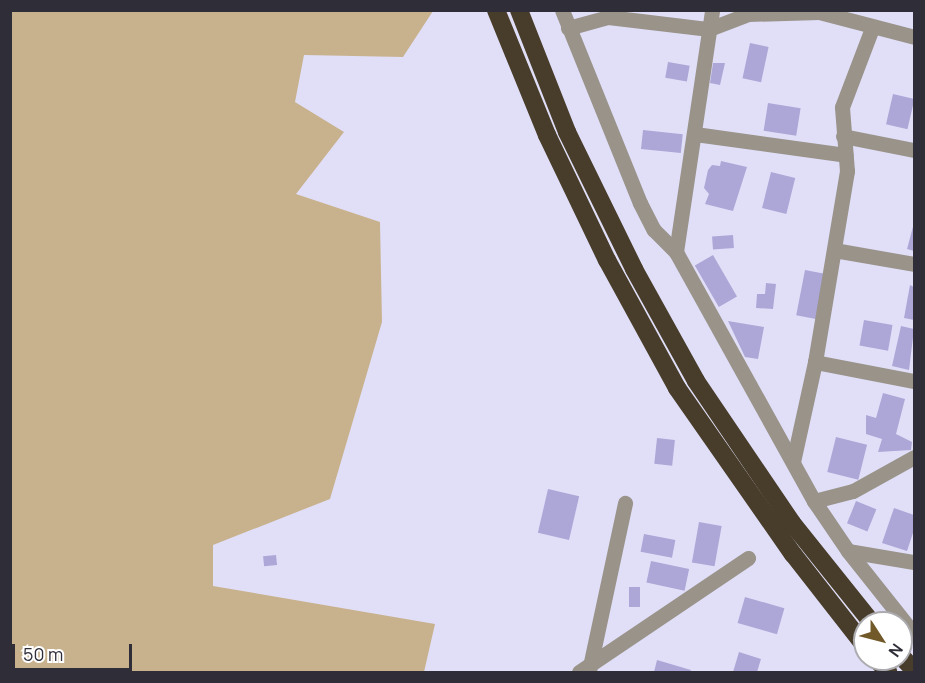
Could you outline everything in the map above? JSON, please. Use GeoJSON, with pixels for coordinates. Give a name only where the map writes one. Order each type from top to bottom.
{"type":"FeatureCollection","features":[{"type":"Feature","properties":{"kind":"highway"},"geometry":{"type":"LineString","coordinates":[[520,14],[567,132],[633,269],[696,381],[792,523],[862,611]]}},
{"type":"Feature","properties":{"kind":"highway"},"geometry":{"type":"LineString","coordinates":[[498,16],[547,135],[592,229],[677,388],[793,554],[853,631]]}},
{"type":"Feature","properties":{"kind":"street"},"geometry":{"type":"LineString","coordinates":[[562,10],[640,202],[654,230],[676,252],[814,501],[848,551],[915,634]]}},
{"type":"Feature","properties":{"kind":"street"},"geometry":{"type":"LineString","coordinates":[[676,252],[712,10]]}},
{"type":"Feature","properties":{"kind":"street"},"geometry":{"type":"LineString","coordinates":[[568,28],[608,17],[709,29],[748,14],[819,12],[872,28],[915,37]]}},
{"type":"Feature","properties":{"kind":"street"},"geometry":{"type":"LineString","coordinates":[[793,462],[815,362],[847,171],[842,107],[872,28]]}},
{"type":"Feature","properties":{"kind":"street"},"geometry":{"type":"LineString","coordinates":[[695,134],[846,155]]}},
{"type":"Feature","properties":{"kind":"street"},"geometry":{"type":"LineString","coordinates":[[843,136],[915,150]]}},
{"type":"Feature","properties":{"kind":"street"},"geometry":{"type":"LineString","coordinates":[[834,250],[915,264]]}},
{"type":"Feature","properties":{"kind":"street"},"geometry":{"type":"LineString","coordinates":[[815,362],[915,381]]}},
{"type":"Feature","properties":{"kind":"street"},"geometry":{"type":"LineString","coordinates":[[814,501],[853,491],[915,457]]}},
{"type":"Feature","properties":{"kind":"street"},"geometry":{"type":"LineString","coordinates":[[586,670],[625,503]]}},
{"type":"Feature","properties":{"kind":"street"},"geometry":{"type":"LineString","coordinates":[[848,551],[915,562]]}},
{"type":"Feature","properties":{"kind":"street"},"geometry":{"type":"LineString","coordinates":[[586,670],[748,558]]}},
{"type":"Feature","properties":{"kind":"shaded area"},"geometry":{"type":"Polygon","coordinates":[[[10,11],[433,11],[403,57],[304,55],[295,102],[344,132],[296,194],[380,222],[382,322],[330,499],[213,545],[213,586],[435,624],[424,672],[11,672],[10,11]]]}},
{"type":"Feature","properties":{"kind":"building"},"geometry":{"type":"Polygon","coordinates":[[[750,43],[769,47],[761,82],[743,78],[750,43]]]}},
{"type":"Feature","properties":{"kind":"building"},"geometry":{"type":"Polygon","coordinates":[[[668,62],[690,66],[687,82],[665,78],[668,62]]]}},
{"type":"Feature","properties":{"kind":"building"},"geometry":{"type":"Polygon","coordinates":[[[713,63],[725,63],[720,85],[710,83],[713,63]]]}},
{"type":"Feature","properties":{"kind":"building"},"geometry":{"type":"Polygon","coordinates":[[[893,94],[914,99],[907,129],[886,124],[893,94]]]}},
{"type":"Feature","properties":{"kind":"building"},"geometry":{"type":"Polygon","coordinates":[[[768,103],[801,108],[796,136],[764,131],[768,103]]]}},
{"type":"Feature","properties":{"kind":"building"},"geometry":{"type":"Polygon","coordinates":[[[643,130],[683,134],[681,153],[641,149],[643,130]]]}},
{"type":"Feature","properties":{"kind":"building"},"geometry":{"type":"Polygon","coordinates":[[[721,161],[747,167],[733,211],[705,204],[709,194],[704,188],[708,170],[712,165],[720,166],[721,161]]]}},
{"type":"Feature","properties":{"kind":"building"},"geometry":{"type":"Polygon","coordinates":[[[771,172],[795,178],[786,214],[762,208],[771,172]]]}},
{"type":"Feature","properties":{"kind":"building"},"geometry":{"type":"Polygon","coordinates":[[[914,223],[914,251],[907,249],[914,223]]]}},
{"type":"Feature","properties":{"kind":"building"},"geometry":{"type":"Polygon","coordinates":[[[733,235],[734,248],[713,249],[712,236],[733,235]]]}},
{"type":"Feature","properties":{"kind":"building"},"geometry":{"type":"Polygon","coordinates":[[[713,255],[737,297],[719,307],[695,266],[713,255]]]}},
{"type":"Feature","properties":{"kind":"building"},"geometry":{"type":"Polygon","coordinates":[[[805,270],[825,274],[816,319],[796,315],[805,270]]]}},
{"type":"Feature","properties":{"kind":"building"},"geometry":{"type":"Polygon","coordinates":[[[766,283],[776,284],[773,309],[756,308],[757,294],[765,294],[766,283]]]}},
{"type":"Feature","properties":{"kind":"building"},"geometry":{"type":"Polygon","coordinates":[[[910,285],[914,287],[914,320],[904,318],[910,285]]]}},
{"type":"Feature","properties":{"kind":"building"},"geometry":{"type":"Polygon","coordinates":[[[864,320],[893,325],[888,351],[859,346],[864,320]]]}},
{"type":"Feature","properties":{"kind":"building"},"geometry":{"type":"Polygon","coordinates":[[[728,321],[764,327],[758,359],[745,357],[728,321]]]}},
{"type":"Feature","properties":{"kind":"building"},"geometry":{"type":"Polygon","coordinates":[[[901,326],[914,329],[909,370],[892,366],[901,326]]]}},
{"type":"Feature","properties":{"kind":"building"},"geometry":{"type":"Polygon","coordinates":[[[883,393],[905,399],[896,434],[912,442],[911,450],[878,452],[882,439],[866,434],[866,415],[876,418],[883,393]]]}},
{"type":"Feature","properties":{"kind":"building"},"geometry":{"type":"Polygon","coordinates":[[[836,437],[867,445],[858,480],[827,472],[836,437]]]}},
{"type":"Feature","properties":{"kind":"building"},"geometry":{"type":"Polygon","coordinates":[[[657,438],[675,440],[672,466],[654,464],[657,438]]]}},
{"type":"Feature","properties":{"kind":"building"},"geometry":{"type":"Polygon","coordinates":[[[548,489],[579,496],[569,540],[538,533],[548,489]]]}},
{"type":"Feature","properties":{"kind":"building"},"geometry":{"type":"Polygon","coordinates":[[[856,501],[876,509],[867,531],[847,523],[856,501]]]}},
{"type":"Feature","properties":{"kind":"building"},"geometry":{"type":"Polygon","coordinates":[[[894,508],[914,515],[914,530],[907,551],[882,543],[894,508]]]}},
{"type":"Feature","properties":{"kind":"building"},"geometry":{"type":"Polygon","coordinates":[[[699,522],[722,526],[715,566],[692,562],[699,522]]]}},
{"type":"Feature","properties":{"kind":"building"},"geometry":{"type":"Polygon","coordinates":[[[644,534],[675,540],[672,558],[641,552],[644,534]]]}},
{"type":"Feature","properties":{"kind":"building"},"geometry":{"type":"Polygon","coordinates":[[[276,555],[277,565],[264,566],[263,556],[276,555]]]}},
{"type":"Feature","properties":{"kind":"building"},"geometry":{"type":"Polygon","coordinates":[[[651,561],[689,569],[685,591],[646,583],[651,561]]]}},
{"type":"Feature","properties":{"kind":"building"},"geometry":{"type":"Polygon","coordinates":[[[629,587],[640,587],[640,607],[629,607],[629,587]]]}},
{"type":"Feature","properties":{"kind":"building"},"geometry":{"type":"Polygon","coordinates":[[[745,597],[784,608],[777,634],[738,623],[745,597]]]}},
{"type":"Feature","properties":{"kind":"building"},"geometry":{"type":"Polygon","coordinates":[[[739,652],[761,659],[757,672],[733,672],[739,652]]]}},
{"type":"Feature","properties":{"kind":"building"},"geometry":{"type":"Polygon","coordinates":[[[657,660],[691,670],[690,672],[654,672],[657,660]]]}}]}
